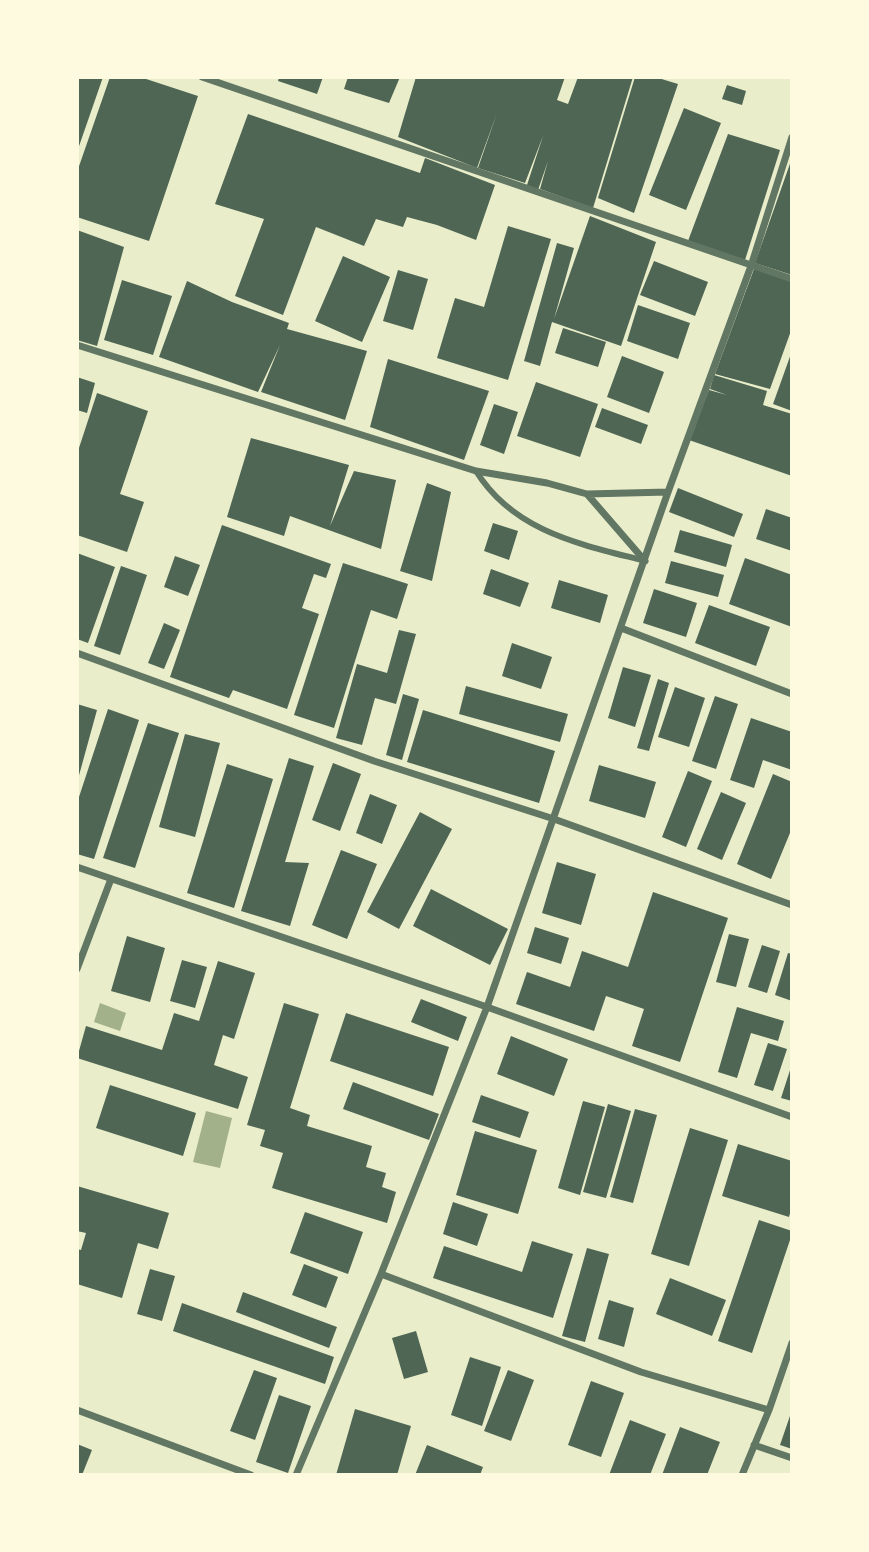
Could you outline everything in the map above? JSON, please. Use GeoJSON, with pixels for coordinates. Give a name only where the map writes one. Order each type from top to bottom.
{"type":"FeatureCollection","features":[{"type":"Feature","properties":{"kind":"street"},"geometry":{"type":"LineString","coordinates":[[202,77],[792,279]]}},
{"type":"Feature","properties":{"kind":"street"},"geometry":{"type":"LineString","coordinates":[[296,1475],[381,1274],[487,1007],[668,492],[751,266],[792,136]]}},
{"type":"Feature","properties":{"kind":"street"},"geometry":{"type":"LineString","coordinates":[[77,345],[476,471],[547,483],[587,494],[668,492]]}},
{"type":"Feature","properties":{"kind":"street"},"geometry":{"type":"LineString","coordinates":[[476,471],[498,500],[530,522],[586,545],[645,561]]}},
{"type":"Feature","properties":{"kind":"street"},"geometry":{"type":"LineString","coordinates":[[587,494],[645,561]]}},
{"type":"Feature","properties":{"kind":"street"},"geometry":{"type":"LineString","coordinates":[[621,628],[792,694]]}},
{"type":"Feature","properties":{"kind":"street"},"geometry":{"type":"LineString","coordinates":[[77,653],[384,765],[554,819],[792,905]]}},
{"type":"Feature","properties":{"kind":"street"},"geometry":{"type":"LineString","coordinates":[[77,867],[487,1007],[792,1117]]}},
{"type":"Feature","properties":{"kind":"street"},"geometry":{"type":"LineString","coordinates":[[77,969],[111,879]]}},
{"type":"Feature","properties":{"kind":"street"},"geometry":{"type":"LineString","coordinates":[[381,1274],[641,1372],[769,1410]]}},
{"type":"Feature","properties":{"kind":"street"},"geometry":{"type":"LineString","coordinates":[[742,1475],[769,1410],[792,1343]]}},
{"type":"Feature","properties":{"kind":"street"},"geometry":{"type":"LineString","coordinates":[[77,1410],[251,1475]]}},
{"type":"Feature","properties":{"kind":"street"},"geometry":{"type":"LineString","coordinates":[[754,1445],[792,1458]]}},
{"type":"Feature","properties":{"kind":"shaded area"},"geometry":{"type":"Polygon","coordinates":[[[100,1003],[126,1013],[120,1031],[94,1022],[100,1003]]]}},
{"type":"Feature","properties":{"kind":"shaded area"},"geometry":{"type":"Polygon","coordinates":[[[206,1111],[232,1118],[220,1168],[193,1162],[206,1111]]]}},
{"type":"Feature","properties":{"kind":"building"},"geometry":{"type":"Polygon","coordinates":[[[77,77],[103,77],[77,152],[77,77]]]}},
{"type":"Feature","properties":{"kind":"building"},"geometry":{"type":"Polygon","coordinates":[[[110,77],[140,77],[198,96],[149,241],[77,217],[77,172],[110,77]]]}},
{"type":"Feature","properties":{"kind":"building"},"geometry":{"type":"Polygon","coordinates":[[[279,77],[323,77],[317,94],[278,81],[279,77]]]}},
{"type":"Feature","properties":{"kind":"building"},"geometry":{"type":"Polygon","coordinates":[[[348,77],[400,77],[389,103],[344,89],[348,77]]]}},
{"type":"Feature","properties":{"kind":"building"},"geometry":{"type":"Polygon","coordinates":[[[416,77],[565,77],[557,100],[568,104],[578,77],[633,77],[593,208],[540,189],[548,161],[538,190],[527,185],[543,136],[525,183],[478,168],[497,113],[477,168],[398,137],[416,77]]]}},
{"type":"Feature","properties":{"kind":"building"},"geometry":{"type":"Polygon","coordinates":[[[635,77],[655,77],[678,84],[634,213],[598,198],[635,77]]]}},
{"type":"Feature","properties":{"kind":"building"},"geometry":{"type":"Polygon","coordinates":[[[727,85],[746,91],[742,105],[722,99],[727,85]]]}},
{"type":"Feature","properties":{"kind":"building"},"geometry":{"type":"Polygon","coordinates":[[[684,108],[721,123],[686,210],[649,195],[684,108]]]}},
{"type":"Feature","properties":{"kind":"building"},"geometry":{"type":"Polygon","coordinates":[[[248,114],[420,173],[425,158],[495,185],[476,240],[407,217],[403,227],[376,219],[364,246],[316,227],[283,315],[235,296],[264,219],[215,204],[248,114]]]}},
{"type":"Feature","properties":{"kind":"building"},"geometry":{"type":"Polygon","coordinates":[[[728,134],[780,150],[745,260],[688,241],[728,134]]]}},
{"type":"Feature","properties":{"kind":"building"},"geometry":{"type":"Polygon","coordinates":[[[792,158],[792,275],[755,263],[792,158]]]}},
{"type":"Feature","properties":{"kind":"building"},"geometry":{"type":"Polygon","coordinates":[[[590,216],[656,242],[621,346],[552,322],[540,366],[524,361],[557,243],[574,248],[554,319],[590,216]]]}},
{"type":"Feature","properties":{"kind":"building"},"geometry":{"type":"Polygon","coordinates":[[[508,226],[551,239],[508,380],[437,358],[455,298],[484,307],[508,226]]]}},
{"type":"Feature","properties":{"kind":"building"},"geometry":{"type":"Polygon","coordinates":[[[77,230],[124,247],[97,346],[77,340],[77,230]]]}},
{"type":"Feature","properties":{"kind":"building"},"geometry":{"type":"Polygon","coordinates":[[[343,256],[390,277],[362,342],[315,321],[343,256]]]}},
{"type":"Feature","properties":{"kind":"building"},"geometry":{"type":"Polygon","coordinates":[[[654,261],[708,282],[695,316],[640,295],[654,261]]]}},
{"type":"Feature","properties":{"kind":"building"},"geometry":{"type":"Polygon","coordinates":[[[754,269],[792,281],[792,328],[770,389],[715,374],[754,269]]]}},
{"type":"Feature","properties":{"kind":"building"},"geometry":{"type":"Polygon","coordinates":[[[398,270],[428,279],[413,330],[383,321],[398,270]]]}},
{"type":"Feature","properties":{"kind":"building"},"geometry":{"type":"Polygon","coordinates":[[[122,280],[172,296],[153,355],[104,340],[122,280]]]}},
{"type":"Feature","properties":{"kind":"building"},"geometry":{"type":"Polygon","coordinates":[[[187,281],[232,302],[289,323],[287,329],[367,351],[345,420],[261,392],[280,345],[258,392],[159,357],[187,281]]]}},
{"type":"Feature","properties":{"kind":"building"},"geometry":{"type":"Polygon","coordinates":[[[638,305],[690,323],[678,359],[627,341],[638,305]]]}},
{"type":"Feature","properties":{"kind":"building"},"geometry":{"type":"Polygon","coordinates":[[[563,328],[606,342],[598,367],[555,353],[563,328]]]}},
{"type":"Feature","properties":{"kind":"building"},"geometry":{"type":"Polygon","coordinates":[[[792,351],[792,411],[773,404],[792,351]]]}},
{"type":"Feature","properties":{"kind":"building"},"geometry":{"type":"Polygon","coordinates":[[[622,356],[664,372],[649,413],[607,397],[622,356]]]}},
{"type":"Feature","properties":{"kind":"building"},"geometry":{"type":"Polygon","coordinates":[[[388,359],[489,391],[464,460],[370,427],[388,359]]]}},
{"type":"Feature","properties":{"kind":"building"},"geometry":{"type":"Polygon","coordinates":[[[714,375],[767,391],[763,405],[792,414],[792,476],[689,440],[709,390],[727,395],[710,389],[714,375]]]}},
{"type":"Feature","properties":{"kind":"building"},"geometry":{"type":"Polygon","coordinates":[[[77,377],[95,383],[87,413],[77,410],[77,377]]]}},
{"type":"Feature","properties":{"kind":"building"},"geometry":{"type":"Polygon","coordinates":[[[536,382],[598,404],[580,457],[517,436],[536,382]]]}},
{"type":"Feature","properties":{"kind":"building"},"geometry":{"type":"Polygon","coordinates":[[[97,393],[148,411],[120,494],[144,502],[127,552],[77,535],[77,454],[97,393]]]}},
{"type":"Feature","properties":{"kind":"building"},"geometry":{"type":"Polygon","coordinates":[[[494,404],[518,412],[504,454],[480,445],[494,404]]]}},
{"type":"Feature","properties":{"kind":"building"},"geometry":{"type":"Polygon","coordinates":[[[602,408],[648,425],[641,444],[595,427],[602,408]]]}},
{"type":"Feature","properties":{"kind":"building"},"geometry":{"type":"Polygon","coordinates":[[[251,438],[349,465],[330,526],[354,471],[396,480],[381,549],[290,516],[284,536],[227,517],[251,438]]]}},
{"type":"Feature","properties":{"kind":"building"},"geometry":{"type":"Polygon","coordinates":[[[427,483],[451,492],[432,581],[400,571],[427,483]]]}},
{"type":"Feature","properties":{"kind":"building"},"geometry":{"type":"Polygon","coordinates":[[[678,488],[743,514],[734,537],[669,512],[678,488]]]}},
{"type":"Feature","properties":{"kind":"building"},"geometry":{"type":"Polygon","coordinates":[[[766,509],[792,518],[792,551],[756,539],[766,509]]]}},
{"type":"Feature","properties":{"kind":"building"},"geometry":{"type":"Polygon","coordinates":[[[493,523],[518,531],[509,560],[484,551],[493,523]]]}},
{"type":"Feature","properties":{"kind":"building"},"geometry":{"type":"Polygon","coordinates":[[[222,525],[331,564],[326,578],[314,574],[302,608],[319,614],[287,709],[233,690],[229,698],[170,677],[222,525]]]}},
{"type":"Feature","properties":{"kind":"building"},"geometry":{"type":"Polygon","coordinates":[[[680,530],[732,545],[726,567],[674,552],[680,530]]]}},
{"type":"Feature","properties":{"kind":"building"},"geometry":{"type":"Polygon","coordinates":[[[77,553],[115,567],[88,643],[77,639],[77,553]]]}},
{"type":"Feature","properties":{"kind":"building"},"geometry":{"type":"Polygon","coordinates":[[[175,556],[200,565],[188,596],[164,587],[175,556]]]}},
{"type":"Feature","properties":{"kind":"building"},"geometry":{"type":"Polygon","coordinates":[[[745,558],[792,575],[792,627],[729,604],[745,558]]]}},
{"type":"Feature","properties":{"kind":"building"},"geometry":{"type":"Polygon","coordinates":[[[671,561],[724,575],[718,597],[665,583],[671,561]]]}},
{"type":"Feature","properties":{"kind":"building"},"geometry":{"type":"Polygon","coordinates":[[[343,563],[408,584],[397,619],[371,610],[334,728],[294,715],[343,563]]]}},
{"type":"Feature","properties":{"kind":"building"},"geometry":{"type":"Polygon","coordinates":[[[121,566],[147,575],[120,655],[94,646],[121,566]]]}},
{"type":"Feature","properties":{"kind":"building"},"geometry":{"type":"Polygon","coordinates":[[[491,569],[529,583],[520,607],[483,594],[491,569]]]}},
{"type":"Feature","properties":{"kind":"building"},"geometry":{"type":"Polygon","coordinates":[[[559,580],[608,595],[600,623],[551,608],[559,580]]]}},
{"type":"Feature","properties":{"kind":"building"},"geometry":{"type":"Polygon","coordinates":[[[654,589],[697,603],[686,637],[643,623],[654,589]]]}},
{"type":"Feature","properties":{"kind":"building"},"geometry":{"type":"Polygon","coordinates":[[[709,605],[770,627],[756,666],[695,643],[709,605]]]}},
{"type":"Feature","properties":{"kind":"building"},"geometry":{"type":"Polygon","coordinates":[[[164,623],[180,630],[164,669],[148,663],[164,623]]]}},
{"type":"Feature","properties":{"kind":"building"},"geometry":{"type":"Polygon","coordinates":[[[399,630],[416,634],[396,704],[375,698],[362,745],[336,738],[357,664],[387,673],[399,630]]]}},
{"type":"Feature","properties":{"kind":"building"},"geometry":{"type":"Polygon","coordinates":[[[512,643],[552,657],[541,689],[502,676],[512,643]]]}},
{"type":"Feature","properties":{"kind":"building"},"geometry":{"type":"Polygon","coordinates":[[[623,667],[651,675],[635,727],[608,718],[623,667]]]}},
{"type":"Feature","properties":{"kind":"building"},"geometry":{"type":"Polygon","coordinates":[[[658,679],[669,683],[649,751],[637,748],[658,679]]]}},
{"type":"Feature","properties":{"kind":"building"},"geometry":{"type":"Polygon","coordinates":[[[466,686],[568,714],[560,742],[459,714],[466,686]]]}},
{"type":"Feature","properties":{"kind":"building"},"geometry":{"type":"Polygon","coordinates":[[[675,687],[705,698],[689,747],[658,737],[675,687]]]}},
{"type":"Feature","properties":{"kind":"building"},"geometry":{"type":"Polygon","coordinates":[[[403,694],[419,699],[402,760],[386,755],[403,694]]]}},
{"type":"Feature","properties":{"kind":"building"},"geometry":{"type":"Polygon","coordinates":[[[715,696],[738,704],[716,769],[692,761],[715,696]]]}},
{"type":"Feature","properties":{"kind":"building"},"geometry":{"type":"Polygon","coordinates":[[[77,704],[97,710],[78,779],[77,779],[77,704]]]}},
{"type":"Feature","properties":{"kind":"building"},"geometry":{"type":"Polygon","coordinates":[[[108,709],[139,720],[94,859],[77,854],[77,803],[108,709]]]}},
{"type":"Feature","properties":{"kind":"building"},"geometry":{"type":"Polygon","coordinates":[[[423,710],[555,751],[539,803],[407,762],[423,710]]]}},
{"type":"Feature","properties":{"kind":"building"},"geometry":{"type":"Polygon","coordinates":[[[751,718],[792,732],[792,770],[763,760],[754,788],[730,780],[751,718]]]}},
{"type":"Feature","properties":{"kind":"building"},"geometry":{"type":"Polygon","coordinates":[[[148,723],[179,733],[135,868],[103,858],[148,723]]]}},
{"type":"Feature","properties":{"kind":"building"},"geometry":{"type":"Polygon","coordinates":[[[185,734],[220,743],[195,837],[159,827],[185,734]]]}},
{"type":"Feature","properties":{"kind":"building"},"geometry":{"type":"Polygon","coordinates":[[[289,758],[314,766],[285,862],[309,863],[290,926],[241,911],[289,758]]]}},
{"type":"Feature","properties":{"kind":"building"},"geometry":{"type":"Polygon","coordinates":[[[333,763],[361,774],[340,831],[312,820],[333,763]]]}},
{"type":"Feature","properties":{"kind":"building"},"geometry":{"type":"Polygon","coordinates":[[[227,764],[273,779],[234,908],[187,893],[227,764]]]}},
{"type":"Feature","properties":{"kind":"building"},"geometry":{"type":"Polygon","coordinates":[[[599,765],[656,782],[645,818],[589,801],[599,765]]]}},
{"type":"Feature","properties":{"kind":"building"},"geometry":{"type":"Polygon","coordinates":[[[688,771],[712,781],[686,847],[662,837],[688,771]]]}},
{"type":"Feature","properties":{"kind":"building"},"geometry":{"type":"Polygon","coordinates":[[[773,774],[792,782],[792,828],[771,879],[737,864],[773,774]]]}},
{"type":"Feature","properties":{"kind":"building"},"geometry":{"type":"Polygon","coordinates":[[[721,792],[746,803],[722,860],[697,849],[721,792]]]}},
{"type":"Feature","properties":{"kind":"building"},"geometry":{"type":"Polygon","coordinates":[[[370,794],[397,805],[382,844],[356,833],[370,794]]]}},
{"type":"Feature","properties":{"kind":"building"},"geometry":{"type":"Polygon","coordinates":[[[420,812],[452,829],[399,929],[367,912],[420,812]]]}},
{"type":"Feature","properties":{"kind":"building"},"geometry":{"type":"Polygon","coordinates":[[[341,850],[377,864],[347,939],[312,925],[341,850]]]}},
{"type":"Feature","properties":{"kind":"building"},"geometry":{"type":"Polygon","coordinates":[[[557,862],[596,874],[581,925],[542,913],[557,862]]]}},
{"type":"Feature","properties":{"kind":"building"},"geometry":{"type":"Polygon","coordinates":[[[431,889],[508,929],[490,965],[413,926],[431,889]]]}},
{"type":"Feature","properties":{"kind":"building"},"geometry":{"type":"Polygon","coordinates":[[[653,892],[728,918],[680,1062],[632,1046],[644,1009],[606,996],[594,1031],[516,1004],[527,972],[570,987],[582,951],[628,967],[653,892]]]}},
{"type":"Feature","properties":{"kind":"building"},"geometry":{"type":"Polygon","coordinates":[[[535,927],[569,938],[561,964],[527,953],[535,927]]]}},
{"type":"Feature","properties":{"kind":"building"},"geometry":{"type":"Polygon","coordinates":[[[729,934],[749,939],[736,987],[716,982],[729,934]]]}},
{"type":"Feature","properties":{"kind":"building"},"geometry":{"type":"Polygon","coordinates":[[[127,936],[165,948],[150,1002],[111,991],[127,936]]]}},
{"type":"Feature","properties":{"kind":"building"},"geometry":{"type":"Polygon","coordinates":[[[762,945],[780,951],[767,993],[748,987],[762,945]]]}},
{"type":"Feature","properties":{"kind":"building"},"geometry":{"type":"Polygon","coordinates":[[[788,953],[792,954],[792,1001],[775,995],[788,953]]]}},
{"type":"Feature","properties":{"kind":"building"},"geometry":{"type":"Polygon","coordinates":[[[182,960],[207,967],[195,1008],[170,1001],[182,960]]]}},
{"type":"Feature","properties":{"kind":"building"},"geometry":{"type":"Polygon","coordinates":[[[218,961],[255,973],[234,1039],[223,1035],[214,1065],[248,1077],[238,1109],[77,1058],[86,1026],[162,1050],[174,1013],[199,1021],[218,961]]]}},
{"type":"Feature","properties":{"kind":"building"},"geometry":{"type":"Polygon","coordinates":[[[421,999],[467,1017],[458,1041],[411,1022],[421,999]]]}},
{"type":"Feature","properties":{"kind":"building"},"geometry":{"type":"Polygon","coordinates":[[[284,1003],[319,1014],[290,1108],[310,1115],[307,1126],[372,1146],[366,1167],[386,1173],[382,1187],[396,1192],[387,1223],[272,1188],[283,1153],[260,1146],[265,1130],[247,1125],[284,1003]]]}},
{"type":"Feature","properties":{"kind":"building"},"geometry":{"type":"Polygon","coordinates":[[[737,1007],[784,1021],[778,1041],[751,1033],[737,1078],[718,1072],[737,1007]]]}},
{"type":"Feature","properties":{"kind":"building"},"geometry":{"type":"Polygon","coordinates":[[[346,1013],[449,1047],[433,1096],[330,1061],[346,1013]]]}},
{"type":"Feature","properties":{"kind":"building"},"geometry":{"type":"Polygon","coordinates":[[[511,1036],[568,1059],[554,1096],[497,1074],[511,1036]]]}},
{"type":"Feature","properties":{"kind":"building"},"geometry":{"type":"Polygon","coordinates":[[[768,1043],[787,1049],[773,1091],[754,1085],[768,1043]]]}},
{"type":"Feature","properties":{"kind":"building"},"geometry":{"type":"Polygon","coordinates":[[[792,1064],[792,1101],[781,1098],[792,1064]]]}},
{"type":"Feature","properties":{"kind":"building"},"geometry":{"type":"Polygon","coordinates":[[[353,1082],[439,1114],[429,1140],[343,1109],[353,1082]]]}},
{"type":"Feature","properties":{"kind":"building"},"geometry":{"type":"Polygon","coordinates":[[[110,1085],[196,1113],[183,1156],[96,1128],[110,1085]]]}},
{"type":"Feature","properties":{"kind":"building"},"geometry":{"type":"Polygon","coordinates":[[[481,1095],[529,1112],[520,1138],[472,1122],[481,1095]]]}},
{"type":"Feature","properties":{"kind":"building"},"geometry":{"type":"Polygon","coordinates":[[[583,1101],[605,1107],[580,1195],[558,1188],[583,1101]]]}},
{"type":"Feature","properties":{"kind":"building"},"geometry":{"type":"Polygon","coordinates":[[[608,1104],[631,1111],[606,1198],[583,1192],[608,1104]]]}},
{"type":"Feature","properties":{"kind":"building"},"geometry":{"type":"Polygon","coordinates":[[[635,1109],[657,1115],[633,1203],[610,1197],[635,1109]]]}},
{"type":"Feature","properties":{"kind":"building"},"geometry":{"type":"Polygon","coordinates":[[[690,1128],[728,1140],[689,1266],[651,1254],[690,1128]]]}},
{"type":"Feature","properties":{"kind":"building"},"geometry":{"type":"Polygon","coordinates":[[[475,1131],[537,1150],[518,1214],[456,1195],[475,1131]]]}},
{"type":"Feature","properties":{"kind":"building"},"geometry":{"type":"Polygon","coordinates":[[[738,1144],[792,1161],[792,1206],[789,1217],[722,1196],[738,1144]]]}},
{"type":"Feature","properties":{"kind":"building"},"geometry":{"type":"Polygon","coordinates":[[[77,1186],[169,1213],[158,1249],[138,1243],[122,1298],[77,1284],[77,1249],[81,1250],[86,1233],[77,1231],[77,1186]]]}},
{"type":"Feature","properties":{"kind":"building"},"geometry":{"type":"Polygon","coordinates":[[[453,1202],[488,1214],[477,1246],[443,1234],[453,1202]]]}},
{"type":"Feature","properties":{"kind":"building"},"geometry":{"type":"Polygon","coordinates":[[[305,1212],[363,1232],[348,1274],[290,1253],[305,1212]]]}},
{"type":"Feature","properties":{"kind":"building"},"geometry":{"type":"Polygon","coordinates":[[[759,1220],[792,1231],[792,1234],[752,1353],[718,1341],[759,1220]]]}},
{"type":"Feature","properties":{"kind":"building"},"geometry":{"type":"Polygon","coordinates":[[[532,1241],[573,1254],[553,1318],[433,1278],[444,1246],[522,1272],[532,1241]]]}},
{"type":"Feature","properties":{"kind":"building"},"geometry":{"type":"Polygon","coordinates":[[[587,1248],[609,1254],[585,1342],[562,1336],[587,1248]]]}},
{"type":"Feature","properties":{"kind":"building"},"geometry":{"type":"Polygon","coordinates":[[[304,1264],[338,1277],[326,1308],[292,1295],[304,1264]]]}},
{"type":"Feature","properties":{"kind":"building"},"geometry":{"type":"Polygon","coordinates":[[[150,1269],[175,1276],[162,1321],[137,1314],[150,1269]]]}},
{"type":"Feature","properties":{"kind":"building"},"geometry":{"type":"Polygon","coordinates":[[[670,1278],[726,1300],[712,1336],[656,1314],[670,1278]]]}},
{"type":"Feature","properties":{"kind":"building"},"geometry":{"type":"Polygon","coordinates":[[[243,1292],[337,1327],[329,1348],[236,1312],[243,1292]]]}},
{"type":"Feature","properties":{"kind":"building"},"geometry":{"type":"Polygon","coordinates":[[[609,1300],[634,1308],[624,1347],[598,1339],[609,1300]]]}},
{"type":"Feature","properties":{"kind":"building"},"geometry":{"type":"Polygon","coordinates":[[[182,1303],[334,1357],[325,1384],[173,1331],[182,1303]]]}},
{"type":"Feature","properties":{"kind":"building"},"geometry":{"type":"Polygon","coordinates":[[[416,1331],[428,1372],[404,1379],[392,1338],[416,1331]]]}},
{"type":"Feature","properties":{"kind":"building"},"geometry":{"type":"Polygon","coordinates":[[[470,1357],[501,1367],[482,1426],[451,1415],[470,1357]]]}},
{"type":"Feature","properties":{"kind":"building"},"geometry":{"type":"Polygon","coordinates":[[[254,1370],[277,1378],[255,1440],[230,1431],[254,1370]]]}},
{"type":"Feature","properties":{"kind":"building"},"geometry":{"type":"Polygon","coordinates":[[[508,1370],[534,1380],[511,1441],[484,1431],[508,1370]]]}},
{"type":"Feature","properties":{"kind":"building"},"geometry":{"type":"Polygon","coordinates":[[[591,1381],[624,1393],[601,1457],[568,1445],[591,1381]]]}},
{"type":"Feature","properties":{"kind":"building"},"geometry":{"type":"Polygon","coordinates":[[[279,1395],[311,1406],[288,1473],[256,1462],[279,1395]]]}},
{"type":"Feature","properties":{"kind":"building"},"geometry":{"type":"Polygon","coordinates":[[[355,1409],[411,1426],[397,1475],[336,1475],[355,1409]]]}},
{"type":"Feature","properties":{"kind":"building"},"geometry":{"type":"Polygon","coordinates":[[[792,1410],[792,1449],[780,1445],[792,1410]]]}},
{"type":"Feature","properties":{"kind":"building"},"geometry":{"type":"Polygon","coordinates":[[[630,1420],[666,1434],[650,1475],[609,1475],[630,1420]]]}},
{"type":"Feature","properties":{"kind":"building"},"geometry":{"type":"Polygon","coordinates":[[[680,1427],[720,1442],[707,1475],[662,1475],[680,1427]]]}},
{"type":"Feature","properties":{"kind":"building"},"geometry":{"type":"Polygon","coordinates":[[[77,1444],[92,1450],[82,1475],[77,1475],[77,1444]]]}},
{"type":"Feature","properties":{"kind":"building"},"geometry":{"type":"Polygon","coordinates":[[[427,1445],[483,1467],[480,1475],[415,1475],[427,1445]]]}}]}
